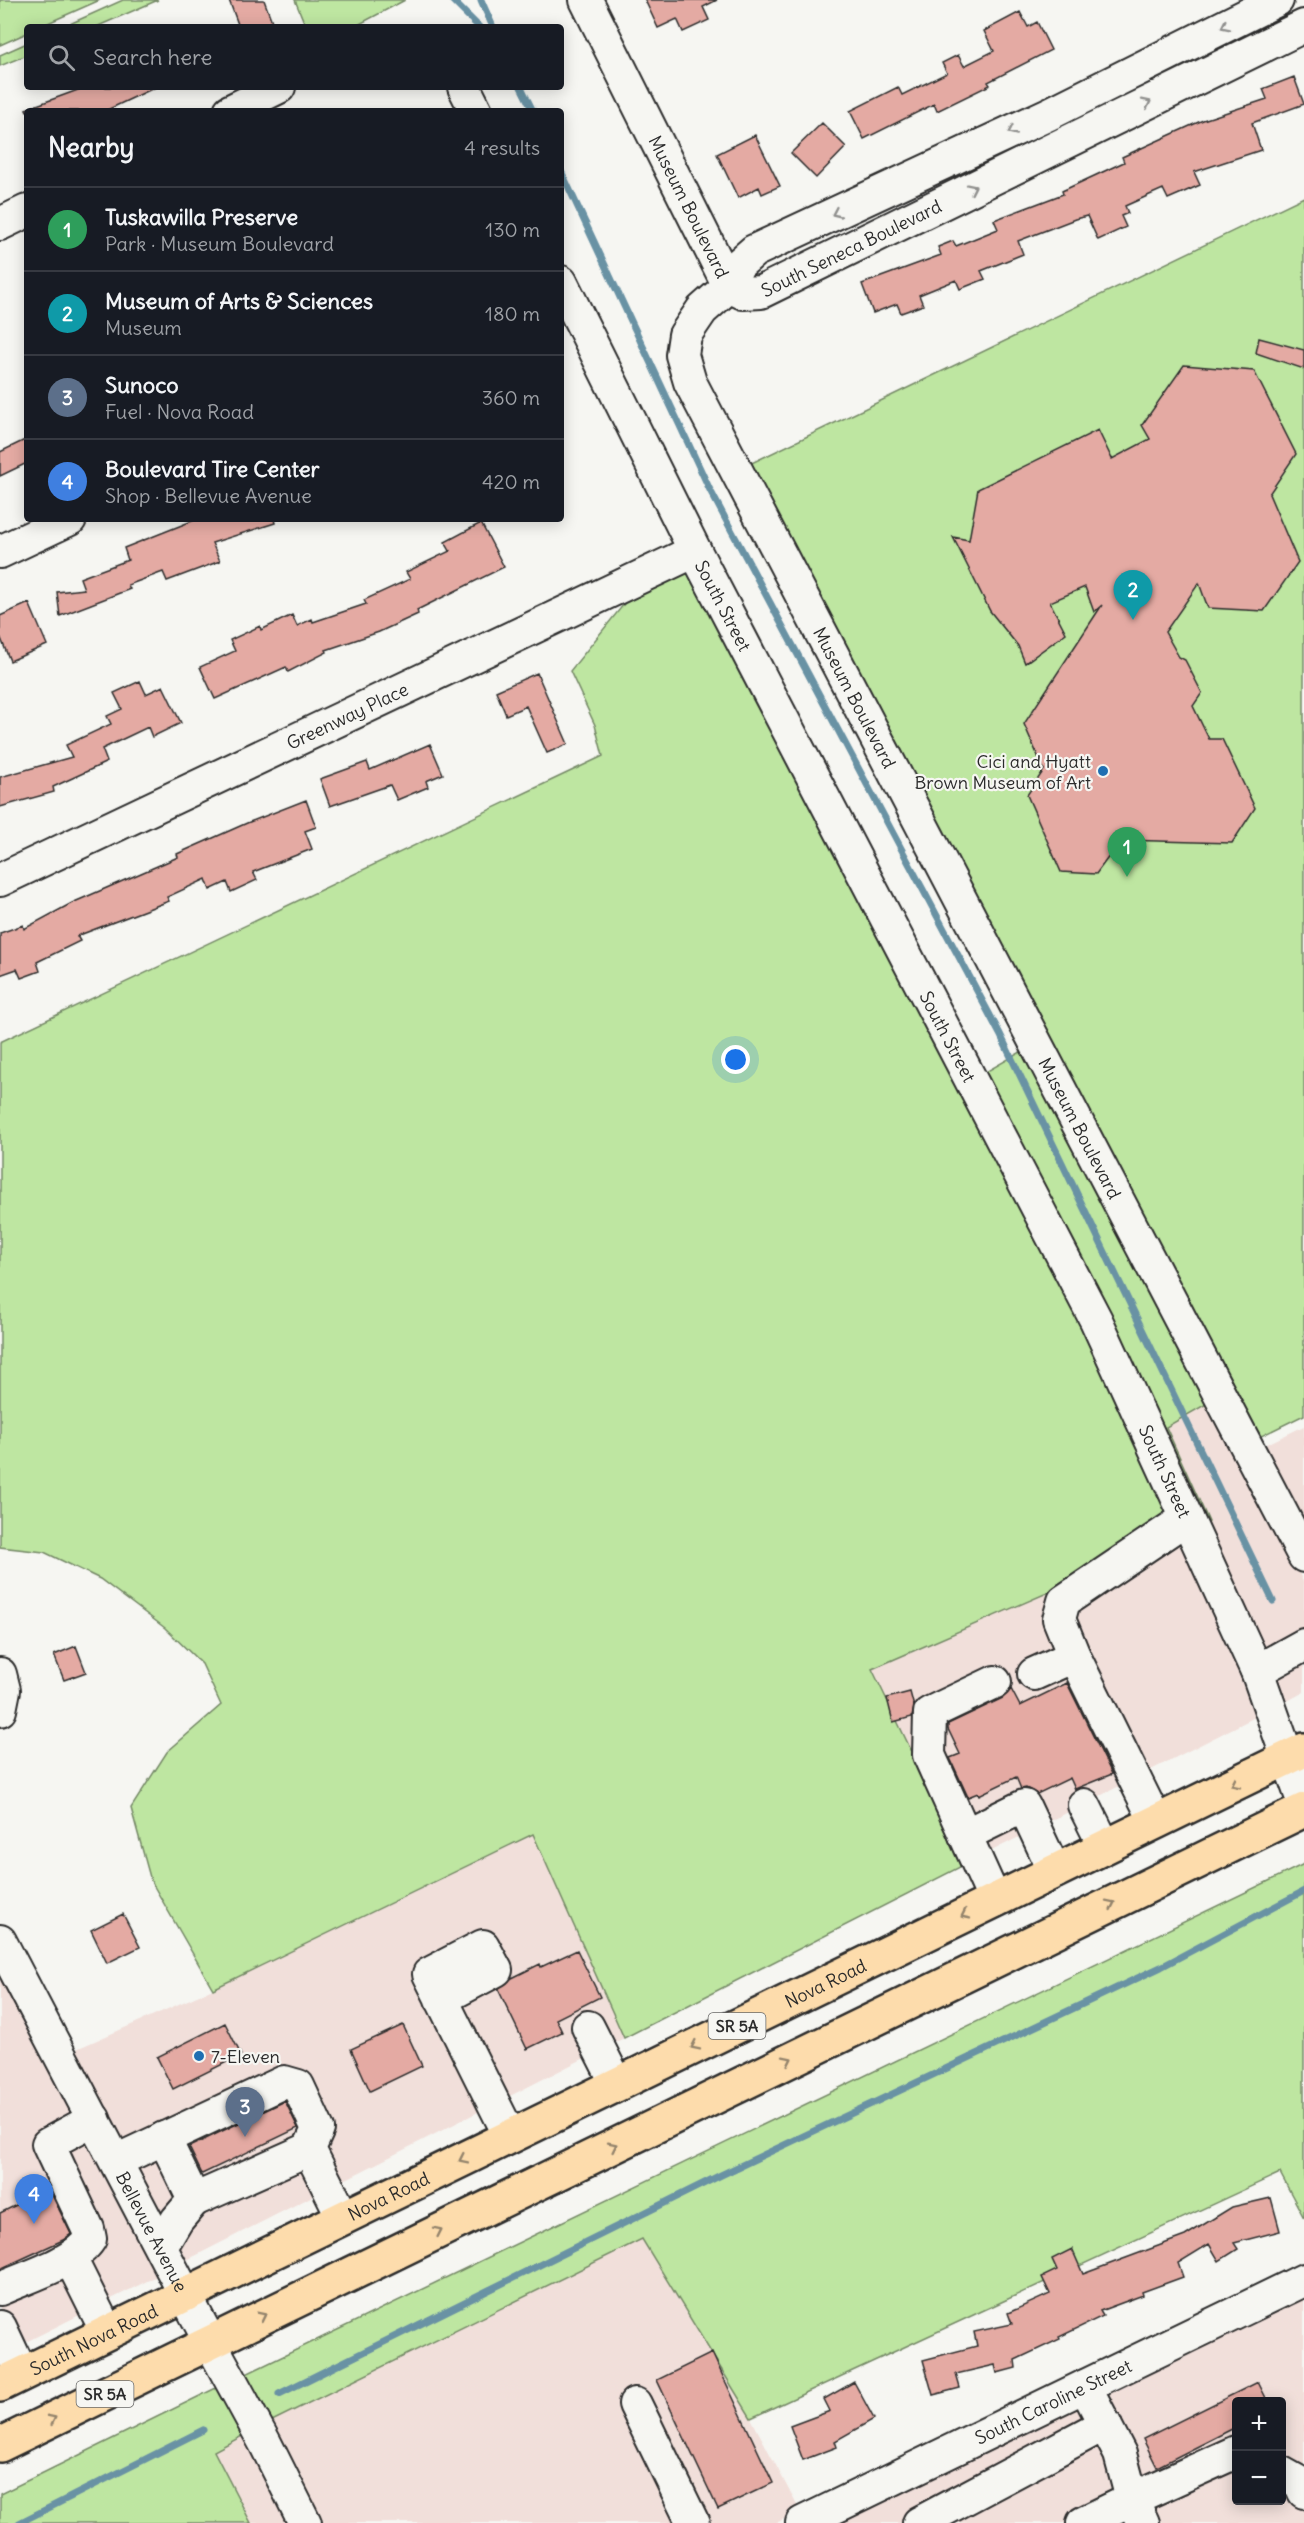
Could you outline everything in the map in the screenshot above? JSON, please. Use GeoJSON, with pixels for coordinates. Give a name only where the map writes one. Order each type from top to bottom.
{"type":"FeatureCollection","features":[{"type":"Feature","properties":{"kind":"main road","name":"Nova Road"},"geometry":{"type":"LineString","coordinates":[[186,2294],[1296,1754]]}},
{"type":"Feature","properties":{"kind":"main road","name":"SR 5A"},"geometry":{"type":"LineString","coordinates":[[0,2445],[1304,1810]]}},
{"type":"Feature","properties":{"kind":"main road","name":"South Nova Road"},"geometry":{"type":"LineString","coordinates":[[11,2379],[186,2294]]}},
{"type":"Feature","properties":{"kind":"street","name":"Museum Boulevard"},"geometry":{"type":"LineString","coordinates":[[586,0],[729,286],[702,310],[685,335],[682,355],[690,382],[1304,1556]]}},
{"type":"Feature","properties":{"kind":"street","name":"South Seneca Boulevard"},"geometry":{"type":"LineString","coordinates":[[1277,0],[1049,114],[754,251],[738,265],[729,286],[743,293],[761,292],[1304,26]]}},
{"type":"Feature","properties":{"kind":"street"},"geometry":{"type":"LineString","coordinates":[[236,108],[273,90]]}},
{"type":"Feature","properties":{"kind":"street"},"geometry":{"type":"LineString","coordinates":[[466,90],[474,108]]}},
{"type":"Feature","properties":{"kind":"street"},"geometry":{"type":"LineString","coordinates":[[1049,114],[1064,144]]}},
{"type":"Feature","properties":{"kind":"street"},"geometry":{"type":"LineString","coordinates":[[0,224],[24,212]]}},
{"type":"Feature","properties":{"kind":"street","name":"South Street"},"geometry":{"type":"LineString","coordinates":[[564,289],[695,551],[1096,1320],[1296,1754],[1304,1804]]}},
{"type":"Feature","properties":{"kind":"street"},"geometry":{"type":"LineString","coordinates":[[0,552],[64,522]]}},
{"type":"Feature","properties":{"kind":"street","name":"Greenway Place"},"geometry":{"type":"LineString","coordinates":[[0,880],[695,551]]}},
{"type":"Feature","properties":{"kind":"street"},"geometry":{"type":"LineString","coordinates":[[1156,1822],[1074,1656],[1059,1618],[1064,1601],[1187,1518]]}},
{"type":"Feature","properties":{"kind":"street"},"geometry":{"type":"LineString","coordinates":[[1257,1671],[1304,1645]]}},
{"type":"Feature","properties":{"kind":"street"},"geometry":{"type":"LineString","coordinates":[[1034,1674],[1074,1656]]}},
{"type":"Feature","properties":{"kind":"street"},"geometry":{"type":"LineString","coordinates":[[0,1674],[4,1690],[0,1710]]}},
{"type":"Feature","properties":{"kind":"street"},"geometry":{"type":"LineString","coordinates":[[995,1682],[930,1713],[929,1755],[995,1900]]}},
{"type":"Feature","properties":{"kind":"street"},"geometry":{"type":"LineString","coordinates":[[1084,1805],[1105,1847]]}},
{"type":"Feature","properties":{"kind":"street"},"geometry":{"type":"LineString","coordinates":[[965,1835],[1024,1806],[1055,1872]]}},
{"type":"Feature","properties":{"kind":"street","name":"Bellevue Avenue"},"geometry":{"type":"LineString","coordinates":[[0,1941],[305,2523]]}},
{"type":"Feature","properties":{"kind":"street"},"geometry":{"type":"LineString","coordinates":[[441,2000],[510,2136]]}},
{"type":"Feature","properties":{"kind":"street"},"geometry":{"type":"LineString","coordinates":[[588,2027],[617,2084]]}},
{"type":"Feature","properties":{"kind":"street"},"geometry":{"type":"LineString","coordinates":[[116,2161],[284,2082],[298,2086],[318,2129],[309,2149],[194,2200],[177,2220],[161,2247]]}},
{"type":"Feature","properties":{"kind":"street"},"geometry":{"type":"LineString","coordinates":[[0,2289],[70,2258],[84,2249],[90,2239],[88,2229],[48,2144],[94,2119]]}},
{"type":"Feature","properties":{"kind":"street"},"geometry":{"type":"LineString","coordinates":[[164,2138],[194,2200]]}},
{"type":"Feature","properties":{"kind":"street"},"geometry":{"type":"LineString","coordinates":[[309,2149],[343,2217]]}},
{"type":"Feature","properties":{"kind":"street"},"geometry":{"type":"LineString","coordinates":[[70,2258],[107,2332]]}},
{"type":"Feature","properties":{"kind":"street","name":"South Caroline Street"},"geometry":{"type":"LineString","coordinates":[[802,2523],[1304,2280]]}},
{"type":"Feature","properties":{"kind":"street"},"geometry":{"type":"LineString","coordinates":[[0,2327],[11,2379]]}},
{"type":"Feature","properties":{"kind":"street"},"geometry":{"type":"LineString","coordinates":[[1085,2386],[1120,2454],[1138,2511]]}},
{"type":"Feature","properties":{"kind":"street"},"geometry":{"type":"LineString","coordinates":[[634,2404],[693,2523]]}},
{"type":"Feature","properties":{"kind":"street"},"geometry":{"type":"LineString","coordinates":[[931,2520],[1105,2424]]}},
{"type":"Feature","properties":{"kind":"street"},"geometry":{"type":"LineString","coordinates":[[1083,2523],[1138,2511],[1232,2454]]}},
{"type":"Feature","properties":{"kind":"street"},"geometry":{"type":"LineString","coordinates":[[1286,2476],[1300,2483],[1304,2492]]}},
{"type":"Feature","properties":{"kind":"shaded area"},"geometry":{"type":"Polygon","coordinates":[[[1210,1402],[1304,1583],[1304,1626],[1298,1636],[1263,1655],[1204,1525],[1209,1522],[1166,1427],[1210,1402]]]}},
{"type":"Feature","properties":{"kind":"shaded area"},"geometry":{"type":"Polygon","coordinates":[[[1304,1426],[1304,1529],[1261,1447],[1304,1426]]]}},
{"type":"Feature","properties":{"kind":"shaded area"},"geometry":{"type":"Polygon","coordinates":[[[1181,1535],[1259,1715],[966,1864],[872,1669],[1070,1583],[1072,1618],[1075,1607],[1181,1535]]]}},
{"type":"Feature","properties":{"kind":"shaded area"},"geometry":{"type":"Polygon","coordinates":[[[1304,1658],[1304,1692],[1282,1704],[1272,1676],[1304,1658]]]}},
{"type":"Feature","properties":{"kind":"shaded area"},"geometry":{"type":"Polygon","coordinates":[[[533,1834],[624,2038],[183,2262],[72,2051],[213,1989],[533,1834]]]}},
{"type":"Feature","properties":{"kind":"shaded area"},"geometry":{"type":"Polygon","coordinates":[[[0,1975],[161,2274],[0,2355],[0,1975]]]}},
{"type":"Feature","properties":{"kind":"shaded area"},"geometry":{"type":"Polygon","coordinates":[[[642,2239],[751,2418],[800,2511],[776,2523],[318,2523],[268,2423],[642,2239]]]}},
{"type":"Feature","properties":{"kind":"shaded area"},"geometry":{"type":"Polygon","coordinates":[[[1304,2292],[1304,2523],[828,2523],[1304,2292]]]}},
{"type":"Feature","properties":{"kind":"shaded area"},"geometry":{"type":"Polygon","coordinates":[[[246,2434],[291,2523],[251,2523],[214,2450],[246,2434]]]}},
{"type":"Feature","properties":{"kind":"green space"},"geometry":{"type":"Polygon","coordinates":[[[0,0],[100,0],[46,24],[24,24],[24,34],[0,45],[0,0]]]}},
{"type":"Feature","properties":{"kind":"green space"},"geometry":{"type":"Polygon","coordinates":[[[123,0],[158,0],[103,24],[70,24],[123,0]]]}},
{"type":"Feature","properties":{"kind":"green space"},"geometry":{"type":"Polygon","coordinates":[[[295,0],[405,0],[360,24],[305,24],[295,0]]]}},
{"type":"Feature","properties":{"kind":"green space"},"geometry":{"type":"Polygon","coordinates":[[[24,44],[24,56],[0,66],[0,55],[24,44]]]}},
{"type":"Feature","properties":{"kind":"green space"},"geometry":{"type":"Polygon","coordinates":[[[1304,197],[1304,1415],[1245,1444],[737,470],[1304,197]]]}},
{"type":"Feature","properties":{"kind":"green space"},"geometry":{"type":"Polygon","coordinates":[[[689,567],[1085,1324],[1171,1514],[1070,1583],[872,1669],[966,1864],[624,2038],[533,1834],[213,1989],[151,1881],[131,1808],[167,1752],[221,1705],[202,1664],[165,1628],[100,1579],[44,1552],[0,1547],[0,1042],[603,756],[595,725],[570,671],[632,594],[689,567]]]}},
{"type":"Feature","properties":{"kind":"green space"},"geometry":{"type":"Polygon","coordinates":[[[1026,1049],[1210,1402],[1166,1427],[1209,1522],[1204,1525],[982,1074],[1026,1049]]]}},
{"type":"Feature","properties":{"kind":"green space"},"geometry":{"type":"Polygon","coordinates":[[[1304,1864],[1304,2218],[1280,2173],[751,2418],[642,2239],[268,2423],[242,2376],[1304,1864]]]}},
{"type":"Feature","properties":{"kind":"green space"},"geometry":{"type":"Polygon","coordinates":[[[220,2386],[246,2434],[214,2451],[251,2523],[0,2523],[0,2494],[220,2386]]]}},
{"type":"Feature","properties":{"kind":"building"},"geometry":{"type":"Polygon","coordinates":[[[229,0],[264,0],[273,24],[238,24],[229,0]]]}},
{"type":"Feature","properties":{"kind":"building"},"geometry":{"type":"Polygon","coordinates":[[[645,0],[717,0],[703,7],[709,20],[683,32],[677,19],[658,28],[645,0]]]}},
{"type":"Feature","properties":{"kind":"building"},"geometry":{"type":"Polygon","coordinates":[[[1020,12],[1028,27],[1037,22],[1051,50],[988,82],[990,85],[937,111],[934,104],[864,139],[850,111],[898,87],[902,95],[947,73],[942,63],[958,55],[964,66],[994,51],[984,31],[1020,12]]]}},
{"type":"Feature","properties":{"kind":"building"},"geometry":{"type":"Polygon","coordinates":[[[1294,77],[1304,104],[1252,123],[1261,150],[1194,172],[1200,185],[1168,199],[1163,189],[1125,206],[1128,213],[1121,216],[1126,227],[1098,240],[1087,216],[1075,219],[1018,241],[1023,254],[981,271],[985,279],[960,289],[956,280],[919,295],[923,305],[901,313],[897,304],[873,313],[862,284],[941,255],[938,247],[953,241],[956,246],[998,229],[994,220],[1063,194],[1062,191],[1124,162],[1122,157],[1203,120],[1267,99],[1263,89],[1294,77]]]}},
{"type":"Feature","properties":{"kind":"building"},"geometry":{"type":"Polygon","coordinates":[[[78,90],[150,90],[111,108],[29,108],[78,90]]]}},
{"type":"Feature","properties":{"kind":"building"},"geometry":{"type":"Polygon","coordinates":[[[822,123],[846,147],[816,178],[791,153],[822,123]]]}},
{"type":"Feature","properties":{"kind":"building"},"geometry":{"type":"Polygon","coordinates":[[[755,135],[780,186],[762,194],[759,187],[738,198],[717,154],[755,135]]]}},
{"type":"Feature","properties":{"kind":"building"},"geometry":{"type":"Polygon","coordinates":[[[1259,338],[1304,350],[1304,369],[1256,353],[1259,338]]]}},
{"type":"Feature","properties":{"kind":"building"},"geometry":{"type":"Polygon","coordinates":[[[1184,365],[1254,371],[1296,454],[1269,494],[1298,562],[1264,611],[1208,608],[1199,583],[1165,632],[1179,657],[1185,660],[1202,693],[1193,706],[1209,739],[1222,739],[1255,808],[1232,843],[1121,840],[1096,874],[1061,872],[1027,795],[1044,770],[1024,724],[1102,605],[1094,612],[1085,587],[1050,602],[1066,633],[1025,663],[1018,646],[990,611],[953,537],[969,540],[978,489],[1098,430],[1112,459],[1150,439],[1142,425],[1184,365]]]}},
{"type":"Feature","properties":{"kind":"building"},"geometry":{"type":"Polygon","coordinates":[[[24,440],[24,464],[0,476],[0,452],[24,440]]]}},
{"type":"Feature","properties":{"kind":"building"},"geometry":{"type":"Polygon","coordinates":[[[189,522],[275,523],[212,543],[220,561],[167,581],[163,572],[128,585],[130,589],[60,616],[57,592],[84,589],[80,578],[128,560],[124,548],[189,522]]]}},
{"type":"Feature","properties":{"kind":"building"},"geometry":{"type":"Polygon","coordinates":[[[481,523],[504,567],[417,610],[418,614],[379,632],[326,650],[327,652],[288,672],[286,667],[215,699],[200,667],[235,651],[230,640],[260,626],[261,630],[292,615],[297,626],[312,619],[313,622],[366,604],[364,600],[410,579],[406,572],[450,551],[445,542],[481,523]]]}},
{"type":"Feature","properties":{"kind":"building"},"geometry":{"type":"Polygon","coordinates":[[[29,603],[47,645],[10,661],[0,636],[0,616],[29,603]]]}},
{"type":"Feature","properties":{"kind":"building"},"geometry":{"type":"Polygon","coordinates":[[[537,673],[568,744],[547,753],[526,706],[506,715],[496,691],[537,673]]]}},
{"type":"Feature","properties":{"kind":"building"},"geometry":{"type":"Polygon","coordinates":[[[140,681],[146,694],[163,686],[181,723],[152,737],[148,727],[102,749],[107,762],[53,787],[54,792],[0,807],[0,777],[72,757],[66,745],[111,724],[107,716],[122,709],[114,693],[140,681]]]}},
{"type":"Feature","properties":{"kind":"building"},"geometry":{"type":"Polygon","coordinates":[[[430,744],[443,774],[426,781],[428,787],[397,800],[390,785],[330,806],[320,779],[367,762],[370,770],[430,744]]]}},
{"type":"Feature","properties":{"kind":"building"},"geometry":{"type":"Polygon","coordinates":[[[306,800],[316,827],[305,831],[312,849],[253,872],[257,880],[231,892],[227,882],[210,890],[206,879],[167,897],[169,901],[77,936],[80,941],[37,962],[40,971],[21,978],[17,969],[0,975],[0,933],[23,925],[24,929],[72,903],[178,857],[177,854],[306,800]]]}},
{"type":"Feature","properties":{"kind":"building"},"geometry":{"type":"Polygon","coordinates":[[[76,1646],[86,1672],[64,1680],[54,1655],[76,1646]]]}},
{"type":"Feature","properties":{"kind":"building"},"geometry":{"type":"Polygon","coordinates":[[[1067,1683],[1112,1774],[1075,1789],[1070,1778],[1037,1794],[1026,1788],[1021,1789],[1016,1777],[979,1795],[978,1793],[968,1797],[950,1758],[960,1754],[948,1729],[948,1724],[1003,1698],[1011,1689],[1020,1706],[1067,1683]]]}},
{"type":"Feature","properties":{"kind":"building"},"geometry":{"type":"Polygon","coordinates":[[[910,1692],[914,1707],[912,1717],[893,1722],[887,1698],[910,1692]]]}},
{"type":"Feature","properties":{"kind":"building"},"geometry":{"type":"Polygon","coordinates":[[[123,1914],[140,1947],[107,1963],[91,1930],[123,1914]]]}},
{"type":"Feature","properties":{"kind":"building"},"geometry":{"type":"Polygon","coordinates":[[[577,1950],[600,1997],[556,2019],[562,2032],[527,2049],[498,1989],[512,1978],[540,1964],[541,1967],[577,1950]]]}},
{"type":"Feature","properties":{"kind":"building","name":"7-Eleven"},"geometry":{"type":"Polygon","coordinates":[[[225,2023],[241,2055],[173,2089],[157,2057],[225,2023]]]}},
{"type":"Feature","properties":{"kind":"building"},"geometry":{"type":"Polygon","coordinates":[[[403,2025],[422,2066],[370,2091],[351,2049],[403,2025]]]}},
{"type":"Feature","properties":{"kind":"building"},"geometry":{"type":"Polygon","coordinates":[[[285,2101],[298,2128],[202,2174],[189,2147],[285,2101]]]}},
{"type":"Feature","properties":{"kind":"building"},"geometry":{"type":"Polygon","coordinates":[[[49,2189],[71,2234],[63,2240],[0,2269],[0,2213],[49,2189]]]}},
{"type":"Feature","properties":{"kind":"building"},"geometry":{"type":"Polygon","coordinates":[[[1271,2198],[1280,2231],[1234,2243],[1238,2249],[1219,2261],[1209,2244],[1178,2263],[1183,2277],[1100,2311],[1103,2316],[1015,2360],[1016,2368],[997,2373],[995,2365],[956,2374],[960,2388],[933,2395],[923,2360],[977,2346],[974,2332],[1012,2324],[1008,2313],[1050,2294],[1042,2277],[1057,2270],[1052,2259],[1072,2249],[1083,2274],[1185,2236],[1232,2207],[1271,2198]]]}},
{"type":"Feature","properties":{"kind":"building"},"geometry":{"type":"Polygon","coordinates":[[[712,2353],[773,2483],[718,2509],[657,2380],[712,2353]]]}},
{"type":"Feature","properties":{"kind":"building"},"geometry":{"type":"Polygon","coordinates":[[[854,2382],[874,2419],[835,2441],[837,2447],[803,2460],[790,2426],[830,2411],[824,2399],[854,2382]]]}},
{"type":"Feature","properties":{"kind":"building"},"geometry":{"type":"Polygon","coordinates":[[[1258,2382],[1266,2397],[1232,2397],[1232,2429],[1157,2467],[1143,2439],[1258,2382]]]}},
{"type":"Feature","properties":{"kind":"waterway"},"geometry":{"type":"LineString","coordinates":[[452,0],[476,24]]}},
{"type":"Feature","properties":{"kind":"waterway"},"geometry":{"type":"LineString","coordinates":[[481,0],[492,24]]}},
{"type":"Feature","properties":{"kind":"waterway"},"geometry":{"type":"LineString","coordinates":[[522,90],[532,108]]}},
{"type":"Feature","properties":{"kind":"waterway"},"geometry":{"type":"LineString","coordinates":[[564,177],[710,490],[1000,1034],[1273,1601]]}},
{"type":"Feature","properties":{"kind":"waterway"},"geometry":{"type":"LineString","coordinates":[[279,2394],[721,2175],[1161,1967],[1304,1891]]}},
{"type":"Feature","properties":{"kind":"waterway"},"geometry":{"type":"LineString","coordinates":[[19,2523],[203,2430]]}},
{"type":"Feature","properties":{"kind":"place","name":"Museum of Arts & Sciences"},"geometry":{"type":"Point","coordinates":[1133,620]}},
{"type":"Feature","properties":{"kind":"place","name":"Cici and Hyatt Brown Museum of Art"},"geometry":{"type":"Point","coordinates":[1103,771]}},
{"type":"Feature","properties":{"kind":"place","name":"Tuskawilla Preserve"},"geometry":{"type":"Point","coordinates":[1127,877]}},
{"type":"Feature","properties":{"kind":"place","name":"7-Eleven"},"geometry":{"type":"Point","coordinates":[199,2056]}},
{"type":"Feature","properties":{"kind":"place","name":"Sunoco"},"geometry":{"type":"Point","coordinates":[245,2137]}},
{"type":"Feature","properties":{"kind":"place","name":"Boulevard Tire Center"},"geometry":{"type":"Point","coordinates":[34,2224]}}]}
